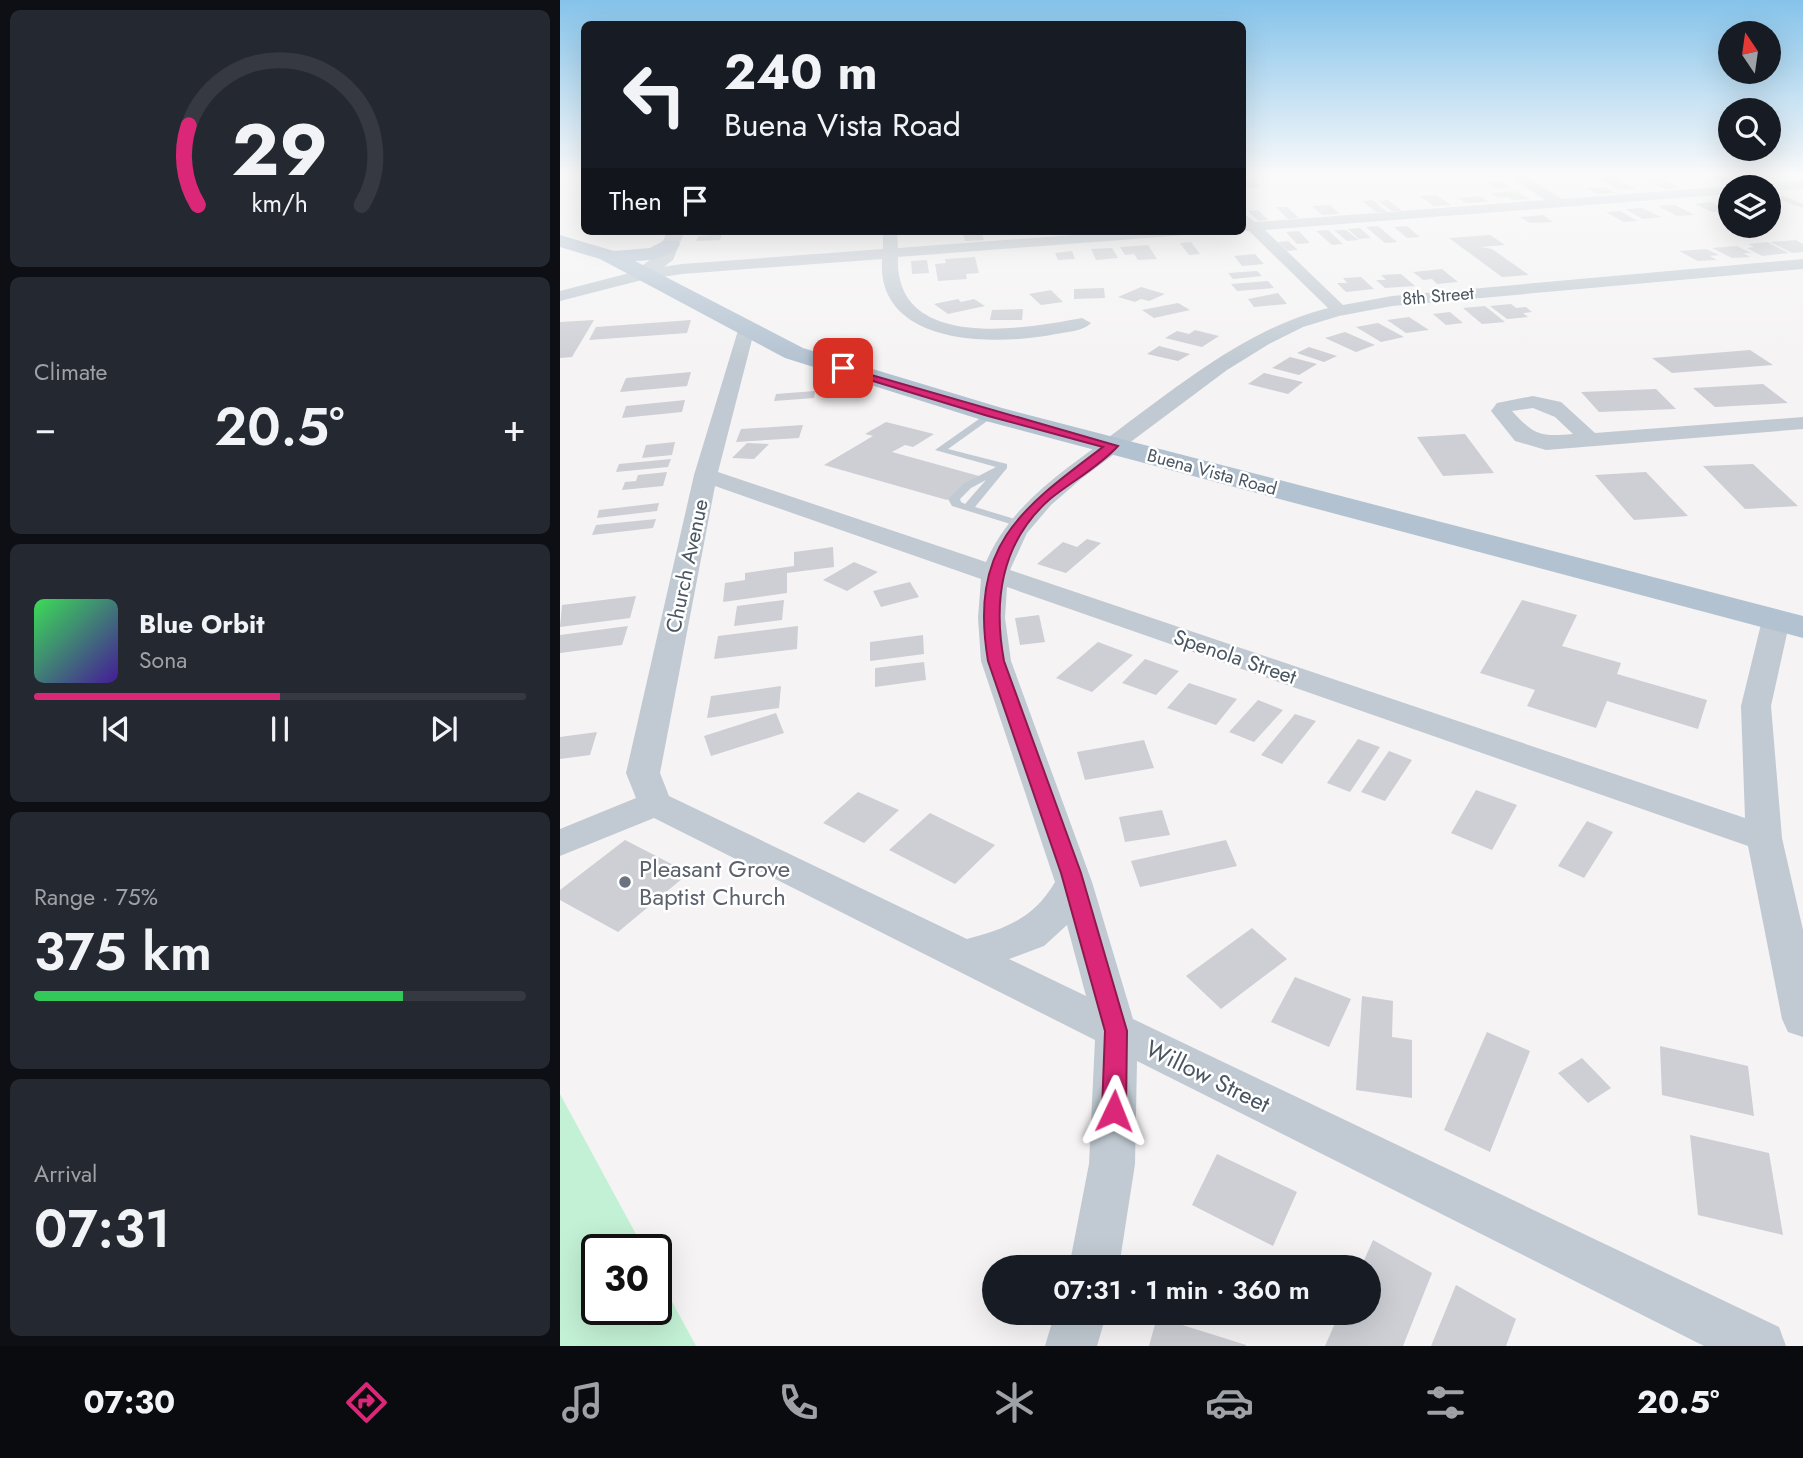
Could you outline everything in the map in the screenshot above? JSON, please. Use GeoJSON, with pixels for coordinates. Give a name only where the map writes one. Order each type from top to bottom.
{"type":"FeatureCollection","features":[{"type":"Feature","properties":{"kind":"main road"},"geometry":{"type":"LineString","coordinates":[[611,257],[654,254],[673,238]]}},
{"type":"Feature","properties":{"kind":"main road","name":"Buena Vista Road"},"geometry":{"type":"LineString","coordinates":[[560,241],[611,257],[794,353],[992,414],[1790,624]]}},
{"type":"Feature","properties":{"kind":"street"},"geometry":{"type":"LineString","coordinates":[[641,275],[666,256],[673,238]]}},
{"type":"Feature","properties":{"kind":"street"},"geometry":{"type":"LineString","coordinates":[[891,238],[890,279],[898,299],[911,315],[945,327],[986,336],[1032,333],[1082,323]]}},
{"type":"Feature","properties":{"kind":"street"},"geometry":{"type":"LineString","coordinates":[[560,296],[641,275],[730,264],[1095,238]]}},
{"type":"Feature","properties":{"kind":"street"},"geometry":{"type":"LineString","coordinates":[[1262,238],[1338,309]]}},
{"type":"Feature","properties":{"kind":"street","name":"8th Street"},"geometry":{"type":"LineString","coordinates":[[1096,1255],[1112,1164],[1116,1031],[1074,883],[996,661],[990,626],[996,575],[1005,548],[1021,524],[1044,498],[1230,357],[1286,329],[1338,309],[1392,301],[1803,264]]}},
{"type":"Feature","properties":{"kind":"street","name":"Church Avenue"},"geometry":{"type":"LineString","coordinates":[[656,804],[643,773],[706,475],[746,328]]}},
{"type":"Feature","properties":{"kind":"street"},"geometry":{"type":"LineString","coordinates":[[1590,440],[1803,424]]}},
{"type":"Feature","properties":{"kind":"street","name":"Spenola Street"},"geometry":{"type":"LineString","coordinates":[[706,475],[1764,838]]}},
{"type":"Feature","properties":{"kind":"street"},"geometry":{"type":"LineString","coordinates":[[1790,624],[1756,706],[1764,838],[1803,1019]]}},
{"type":"Feature","properties":{"kind":"street"},"geometry":{"type":"LineString","coordinates":[[560,843],[656,804]]}},
{"type":"Feature","properties":{"kind":"street","name":"Willow Street"},"geometry":{"type":"LineString","coordinates":[[656,804],[1760,1346]]}},
{"type":"Feature","properties":{"kind":"street"},"geometry":{"type":"LineString","coordinates":[[964,956],[1009,944],[1040,930],[1059,911],[1074,883]]}},
{"type":"Feature","properties":{"kind":"street"},"geometry":{"type":"LineString","coordinates":[[1071,1346],[1077,1325]]}},
{"type":"Feature","properties":{"kind":"lane"},"geometry":{"type":"LineString","coordinates":[[992,414],[940,450],[1003,466],[954,499],[956,504],[966,508],[1021,524]]}},
{"type":"Feature","properties":{"kind":"green space"},"geometry":{"type":"Polygon","coordinates":[[[560,1094],[636,1234],[581,1234],[581,1325],[672,1325],[672,1302],[696,1346],[560,1346],[560,1094]]]}},
{"type":"Feature","properties":{"kind":"building"},"geometry":{"type":"Polygon","coordinates":[[[697,238],[721,238],[720,240],[696,241],[697,238]]]}},
{"type":"Feature","properties":{"kind":"building"},"geometry":{"type":"Polygon","coordinates":[[[964,238],[984,240],[965,241],[964,238]]]}},
{"type":"Feature","properties":{"kind":"building"},"geometry":{"type":"Polygon","coordinates":[[[1291,238],[1305,238],[1310,243],[1297,244],[1291,238]]]}},
{"type":"Feature","properties":{"kind":"building"},"geometry":{"type":"Polygon","coordinates":[[[1324,238],[1336,238],[1343,244],[1332,245],[1324,238]]]}},
{"type":"Feature","properties":{"kind":"building"},"geometry":{"type":"Polygon","coordinates":[[[1343,238],[1359,240],[1347,241],[1343,238]]]}},
{"type":"Feature","properties":{"kind":"building"},"geometry":{"type":"Polygon","coordinates":[[[1379,238],[1392,238],[1397,242],[1385,243],[1379,238]]]}},
{"type":"Feature","properties":{"kind":"building"},"geometry":{"type":"Polygon","coordinates":[[[1449,238],[1494,238],[1505,245],[1480,247],[1492,249],[1529,275],[1502,277],[1449,238]]]}},
{"type":"Feature","properties":{"kind":"building"},"geometry":{"type":"Polygon","coordinates":[[[1796,240],[1803,244],[1803,252],[1792,253],[1770,242],[1796,240]]]}},
{"type":"Feature","properties":{"kind":"building"},"geometry":{"type":"Polygon","coordinates":[[[1288,241],[1298,250],[1287,251],[1278,242],[1288,241]]]}},
{"type":"Feature","properties":{"kind":"building"},"geometry":{"type":"Polygon","coordinates":[[[1191,242],[1200,254],[1189,255],[1180,243],[1191,242]]]}},
{"type":"Feature","properties":{"kind":"building"},"geometry":{"type":"Polygon","coordinates":[[[1767,242],[1789,253],[1762,256],[1747,248],[1754,247],[1748,244],[1767,242]]]}},
{"type":"Feature","properties":{"kind":"building"},"geometry":{"type":"Polygon","coordinates":[[[1148,245],[1157,259],[1138,260],[1134,254],[1125,255],[1120,247],[1148,245]]]}},
{"type":"Feature","properties":{"kind":"building"},"geometry":{"type":"Polygon","coordinates":[[[1737,246],[1751,253],[1743,253],[1750,257],[1732,258],[1712,248],[1737,246]]]}},
{"type":"Feature","properties":{"kind":"building"},"geometry":{"type":"Polygon","coordinates":[[[1112,248],[1118,258],[1096,260],[1091,249],[1112,248]]]}},
{"type":"Feature","properties":{"kind":"building"},"geometry":{"type":"Polygon","coordinates":[[[1706,249],[1719,255],[1710,256],[1717,260],[1698,261],[1679,251],[1706,249]]]}},
{"type":"Feature","properties":{"kind":"building"},"geometry":{"type":"Polygon","coordinates":[[[1072,251],[1075,259],[1058,260],[1055,253],[1072,251]]]}},
{"type":"Feature","properties":{"kind":"building"},"geometry":{"type":"Polygon","coordinates":[[[1255,254],[1264,264],[1242,266],[1234,256],[1255,254]]]}},
{"type":"Feature","properties":{"kind":"building"},"geometry":{"type":"Polygon","coordinates":[[[975,257],[979,273],[966,274],[967,279],[938,281],[935,264],[946,263],[945,259],[975,257]]]}},
{"type":"Feature","properties":{"kind":"building"},"geometry":{"type":"Polygon","coordinates":[[[927,260],[929,273],[912,274],[911,261],[927,260]]]}},
{"type":"Feature","properties":{"kind":"building"},"geometry":{"type":"Polygon","coordinates":[[[1442,269],[1458,282],[1437,284],[1432,279],[1423,280],[1413,272],[1442,269]]]}},
{"type":"Feature","properties":{"kind":"building"},"geometry":{"type":"Polygon","coordinates":[[[1257,271],[1262,276],[1233,279],[1228,273],[1257,271]]]}},
{"type":"Feature","properties":{"kind":"building"},"geometry":{"type":"Polygon","coordinates":[[[1401,274],[1415,286],[1385,288],[1376,280],[1386,280],[1381,275],[1401,274]]]}},
{"type":"Feature","properties":{"kind":"building"},"geometry":{"type":"Polygon","coordinates":[[[1361,277],[1374,289],[1346,292],[1337,283],[1347,283],[1343,278],[1361,277]]]}},
{"type":"Feature","properties":{"kind":"building"},"geometry":{"type":"Polygon","coordinates":[[[1268,281],[1274,288],[1237,291],[1231,284],[1268,281]]]}},
{"type":"Feature","properties":{"kind":"building"},"geometry":{"type":"Polygon","coordinates":[[[1141,287],[1165,294],[1149,301],[1141,299],[1135,302],[1118,297],[1141,287]]]}},
{"type":"Feature","properties":{"kind":"building"},"geometry":{"type":"Polygon","coordinates":[[[1104,288],[1105,298],[1074,299],[1074,289],[1104,288]]]}},
{"type":"Feature","properties":{"kind":"building"},"geometry":{"type":"Polygon","coordinates":[[[1051,290],[1063,302],[1041,305],[1029,294],[1051,290]]]}},
{"type":"Feature","properties":{"kind":"building"},"geometry":{"type":"Polygon","coordinates":[[[1278,293],[1287,304],[1254,307],[1248,299],[1278,293]]]}},
{"type":"Feature","properties":{"kind":"building"},"geometry":{"type":"Polygon","coordinates":[[[958,299],[961,302],[974,299],[985,306],[948,314],[934,304],[958,299]]]}},
{"type":"Feature","properties":{"kind":"building"},"geometry":{"type":"Polygon","coordinates":[[[1178,303],[1190,310],[1154,318],[1142,310],[1178,303]]]}},
{"type":"Feature","properties":{"kind":"building"},"geometry":{"type":"Polygon","coordinates":[[[1511,304],[1516,308],[1526,307],[1532,312],[1523,313],[1528,317],[1507,319],[1490,306],[1511,304]]]}},
{"type":"Feature","properties":{"kind":"building"},"geometry":{"type":"Polygon","coordinates":[[[1485,306],[1505,322],[1482,324],[1463,308],[1485,306]]]}},
{"type":"Feature","properties":{"kind":"building"},"geometry":{"type":"Polygon","coordinates":[[[1023,309],[1022,320],[990,320],[992,310],[1023,309]]]}},
{"type":"Feature","properties":{"kind":"building"},"geometry":{"type":"Polygon","coordinates":[[[1450,312],[1463,323],[1446,325],[1433,314],[1450,312]]]}},
{"type":"Feature","properties":{"kind":"building"},"geometry":{"type":"Polygon","coordinates":[[[1409,317],[1429,330],[1406,333],[1387,320],[1409,317]]]}},
{"type":"Feature","properties":{"kind":"building"},"geometry":{"type":"Polygon","coordinates":[[[594,320],[572,357],[560,358],[560,322],[594,320]]]}},
{"type":"Feature","properties":{"kind":"building"},"geometry":{"type":"Polygon","coordinates":[[[691,320],[687,333],[589,340],[596,327],[691,320]]]}},
{"type":"Feature","properties":{"kind":"building"},"geometry":{"type":"Polygon","coordinates":[[[1378,323],[1404,337],[1381,342],[1356,327],[1378,323]]]}},
{"type":"Feature","properties":{"kind":"building"},"geometry":{"type":"Polygon","coordinates":[[[1195,330],[1219,336],[1202,347],[1165,338],[1177,331],[1189,334],[1195,330]]]}},
{"type":"Feature","properties":{"kind":"building"},"geometry":{"type":"Polygon","coordinates":[[[1345,332],[1375,345],[1356,352],[1325,338],[1345,332]]]}},
{"type":"Feature","properties":{"kind":"building"},"geometry":{"type":"Polygon","coordinates":[[[1159,346],[1190,354],[1178,361],[1147,354],[1159,346]]]}},
{"type":"Feature","properties":{"kind":"building"},"geometry":{"type":"Polygon","coordinates":[[[1309,347],[1337,356],[1324,362],[1297,353],[1309,347]]]}},
{"type":"Feature","properties":{"kind":"building"},"geometry":{"type":"Polygon","coordinates":[[[1750,350],[1773,365],[1672,373],[1652,358],[1750,350]]]}},
{"type":"Feature","properties":{"kind":"building"},"geometry":{"type":"Polygon","coordinates":[[[1290,357],[1317,364],[1299,375],[1272,368],[1290,357]]]}},
{"type":"Feature","properties":{"kind":"building"},"geometry":{"type":"Polygon","coordinates":[[[691,372],[687,386],[620,392],[626,378],[691,372]]]}},
{"type":"Feature","properties":{"kind":"building"},"geometry":{"type":"Polygon","coordinates":[[[1264,373],[1303,382],[1288,394],[1248,384],[1264,373]]]}},
{"type":"Feature","properties":{"kind":"building"},"geometry":{"type":"Polygon","coordinates":[[[1763,384],[1788,403],[1715,407],[1693,388],[1763,384]]]}},
{"type":"Feature","properties":{"kind":"building"},"geometry":{"type":"Polygon","coordinates":[[[1656,389],[1676,409],[1599,412],[1581,392],[1656,389]]]}},
{"type":"Feature","properties":{"kind":"building"},"geometry":{"type":"Polygon","coordinates":[[[815,391],[814,398],[774,401],[776,394],[815,391]]]}},
{"type":"Feature","properties":{"kind":"building"},"geometry":{"type":"Polygon","coordinates":[[[685,400],[682,412],[622,418],[626,406],[685,400]]]}},
{"type":"Feature","properties":{"kind":"building"},"geometry":{"type":"Polygon","coordinates":[[[886,422],[934,434],[913,447],[905,445],[892,452],[979,476],[947,500],[824,465],[873,436],[865,434],[886,422]]]}},
{"type":"Feature","properties":{"kind":"building"},"geometry":{"type":"Polygon","coordinates":[[[803,425],[799,438],[736,442],[741,429],[803,425]]]}},
{"type":"Feature","properties":{"kind":"building"},"geometry":{"type":"Polygon","coordinates":[[[1465,434],[1494,473],[1443,476],[1417,437],[1465,434]]]}},
{"type":"Feature","properties":{"kind":"building"},"geometry":{"type":"Polygon","coordinates":[[[675,442],[672,455],[642,458],[646,445],[675,442]]]}},
{"type":"Feature","properties":{"kind":"building"},"geometry":{"type":"Polygon","coordinates":[[[747,443],[769,444],[754,459],[732,458],[747,443]]]}},
{"type":"Feature","properties":{"kind":"building"},"geometry":{"type":"Polygon","coordinates":[[[671,459],[668,467],[616,472],[619,464],[671,459]]]}},
{"type":"Feature","properties":{"kind":"building"},"geometry":{"type":"Polygon","coordinates":[[[1753,464],[1798,506],[1745,509],[1703,466],[1753,464]]]}},
{"type":"Feature","properties":{"kind":"building"},"geometry":{"type":"Polygon","coordinates":[[[667,472],[663,486],[622,490],[625,482],[636,481],[638,475],[667,472]]]}},
{"type":"Feature","properties":{"kind":"building"},"geometry":{"type":"Polygon","coordinates":[[[1646,472],[1688,516],[1634,520],[1595,475],[1646,472]]]}},
{"type":"Feature","properties":{"kind":"building"},"geometry":{"type":"Polygon","coordinates":[[[659,503],[657,511],[597,518],[599,510],[659,503]]]}},
{"type":"Feature","properties":{"kind":"building"},"geometry":{"type":"Polygon","coordinates":[[[656,519],[653,528],[592,535],[596,525],[656,519]]]}},
{"type":"Feature","properties":{"kind":"building"},"geometry":{"type":"Polygon","coordinates":[[[1087,539],[1101,543],[1066,573],[1037,564],[1063,542],[1077,547],[1087,539]]]}},
{"type":"Feature","properties":{"kind":"building"},"geometry":{"type":"Polygon","coordinates":[[[833,547],[834,567],[787,573],[787,593],[723,602],[725,583],[745,580],[745,573],[794,566],[794,552],[833,547]]]}},
{"type":"Feature","properties":{"kind":"building"},"geometry":{"type":"Polygon","coordinates":[[[854,562],[878,572],[847,591],[823,580],[854,562]]]}},
{"type":"Feature","properties":{"kind":"building"},"geometry":{"type":"Polygon","coordinates":[[[910,582],[919,597],[881,607],[873,591],[910,582]]]}},
{"type":"Feature","properties":{"kind":"building"},"geometry":{"type":"Polygon","coordinates":[[[636,596],[630,618],[560,627],[562,605],[636,596]]]}},
{"type":"Feature","properties":{"kind":"building"},"geometry":{"type":"Polygon","coordinates":[[[784,600],[782,620],[734,626],[737,606],[784,600]]]}},
{"type":"Feature","properties":{"kind":"building"},"geometry":{"type":"Polygon","coordinates":[[[1522,600],[1577,615],[1562,646],[1621,663],[1617,674],[1707,700],[1698,729],[1607,701],[1596,728],[1527,706],[1535,690],[1480,673],[1522,600]]]}},
{"type":"Feature","properties":{"kind":"building"},"geometry":{"type":"Polygon","coordinates":[[[1039,615],[1045,642],[1020,645],[1015,618],[1039,615]]]}},
{"type":"Feature","properties":{"kind":"building"},"geometry":{"type":"Polygon","coordinates":[[[628,626],[622,645],[560,653],[560,635],[628,626]]]}},
{"type":"Feature","properties":{"kind":"building"},"geometry":{"type":"Polygon","coordinates":[[[798,626],[797,649],[714,659],[718,636],[798,626]]]}},
{"type":"Feature","properties":{"kind":"building"},"geometry":{"type":"Polygon","coordinates":[[[923,635],[924,654],[870,661],[870,642],[923,635]]]}},
{"type":"Feature","properties":{"kind":"building"},"geometry":{"type":"Polygon","coordinates":[[[1098,642],[1133,655],[1092,692],[1056,678],[1098,642]]]}},
{"type":"Feature","properties":{"kind":"building"},"geometry":{"type":"Polygon","coordinates":[[[1145,659],[1179,671],[1156,695],[1122,683],[1145,659]]]}},
{"type":"Feature","properties":{"kind":"building"},"geometry":{"type":"Polygon","coordinates":[[[924,662],[926,680],[875,687],[875,668],[924,662]]]}},
{"type":"Feature","properties":{"kind":"building"},"geometry":{"type":"Polygon","coordinates":[[[1189,683],[1237,699],[1216,725],[1167,708],[1189,683]]]}},
{"type":"Feature","properties":{"kind":"building"},"geometry":{"type":"Polygon","coordinates":[[[781,686],[779,708],[707,718],[711,696],[781,686]]]}},
{"type":"Feature","properties":{"kind":"building"},"geometry":{"type":"Polygon","coordinates":[[[1258,700],[1283,710],[1254,742],[1229,732],[1258,700]]]}},
{"type":"Feature","properties":{"kind":"building"},"geometry":{"type":"Polygon","coordinates":[[[776,713],[784,733],[711,756],[704,736],[776,713]]]}},
{"type":"Feature","properties":{"kind":"building"},"geometry":{"type":"Polygon","coordinates":[[[1295,714],[1316,721],[1282,764],[1261,755],[1295,714]]]}},
{"type":"Feature","properties":{"kind":"building"},"geometry":{"type":"Polygon","coordinates":[[[597,732],[590,755],[560,759],[560,737],[597,732]]]}},
{"type":"Feature","properties":{"kind":"building"},"geometry":{"type":"Polygon","coordinates":[[[1358,739],[1380,747],[1350,792],[1327,783],[1358,739]]]}},
{"type":"Feature","properties":{"kind":"building"},"geometry":{"type":"Polygon","coordinates":[[[1144,740],[1154,768],[1085,780],[1077,752],[1144,740]]]}},
{"type":"Feature","properties":{"kind":"building"},"geometry":{"type":"Polygon","coordinates":[[[1389,751],[1412,760],[1385,801],[1361,792],[1389,751]]]}},
{"type":"Feature","properties":{"kind":"building"},"geometry":{"type":"Polygon","coordinates":[[[1476,790],[1517,805],[1492,850],[1451,833],[1476,790]]]}},
{"type":"Feature","properties":{"kind":"building"},"geometry":{"type":"Polygon","coordinates":[[[858,792],[899,810],[864,843],[823,823],[858,792]]]}},
{"type":"Feature","properties":{"kind":"building"},"geometry":{"type":"Polygon","coordinates":[[[1162,810],[1170,835],[1125,842],[1119,817],[1162,810]]]}},
{"type":"Feature","properties":{"kind":"building"},"geometry":{"type":"Polygon","coordinates":[[[930,813],[995,845],[955,884],[889,850],[930,813]]]}},
{"type":"Feature","properties":{"kind":"building"},"geometry":{"type":"Polygon","coordinates":[[[1587,821],[1613,832],[1584,878],[1558,866],[1587,821]]]}},
{"type":"Feature","properties":{"kind":"building","name":"Pleasant Grove Baptist Church"},"geometry":{"type":"Polygon","coordinates":[[[625,840],[689,873],[618,932],[560,900],[560,890],[625,840]]]}},
{"type":"Feature","properties":{"kind":"building"},"geometry":{"type":"Polygon","coordinates":[[[1226,840],[1237,866],[1140,887],[1131,861],[1226,840]]]}},
{"type":"Feature","properties":{"kind":"building"},"geometry":{"type":"Polygon","coordinates":[[[1252,928],[1287,959],[1221,1009],[1186,976],[1252,928]]]}},
{"type":"Feature","properties":{"kind":"building"},"geometry":{"type":"Polygon","coordinates":[[[1295,977],[1351,999],[1329,1047],[1271,1022],[1295,977]]]}},
{"type":"Feature","properties":{"kind":"building"},"geometry":{"type":"Polygon","coordinates":[[[1362,996],[1393,1001],[1392,1037],[1412,1040],[1412,1098],[1356,1090],[1362,996]]]}},
{"type":"Feature","properties":{"kind":"building"},"geometry":{"type":"Polygon","coordinates":[[[1487,1032],[1530,1051],[1490,1152],[1444,1130],[1487,1032]]]}},
{"type":"Feature","properties":{"kind":"building"},"geometry":{"type":"Polygon","coordinates":[[[1660,1046],[1748,1066],[1754,1116],[1662,1095],[1660,1046]]]}},
{"type":"Feature","properties":{"kind":"building"},"geometry":{"type":"Polygon","coordinates":[[[1582,1058],[1611,1088],[1588,1103],[1558,1073],[1582,1058]]]}},
{"type":"Feature","properties":{"kind":"building"},"geometry":{"type":"Polygon","coordinates":[[[1690,1135],[1769,1153],[1783,1235],[1698,1215],[1690,1135]]]}},
{"type":"Feature","properties":{"kind":"building"},"geometry":{"type":"Polygon","coordinates":[[[1217,1154],[1297,1192],[1273,1246],[1192,1205],[1217,1154]]]}},
{"type":"Feature","properties":{"kind":"building"},"geometry":{"type":"Polygon","coordinates":[[[1373,1240],[1432,1273],[1403,1346],[1325,1346],[1334,1325],[1381,1325],[1381,1255],[1366,1255],[1373,1240]]]}},
{"type":"Feature","properties":{"kind":"building"},"geometry":{"type":"Polygon","coordinates":[[[1456,1285],[1516,1319],[1506,1346],[1431,1346],[1456,1285]]]}},
{"type":"Feature","properties":{"kind":"building"},"geometry":{"type":"Polygon","coordinates":[[[1155,1325],[1182,1325],[1246,1345],[1246,1346],[1149,1346],[1155,1325]]]}},
{"type":"Feature","properties":{"kind":"place","name":"Pleasant Grove Baptist Church"},"geometry":{"type":"Point","coordinates":[625,882]}},
{"type":"Feature","properties":{"kind":"route"},"geometry":{"type":"LineString","coordinates":[[843,368],[992,414],[1112,446],[1044,498],[1021,524],[1005,548],[996,575],[990,626],[996,661],[1071,873],[1116,1031],[1114,1111]]}}]}
